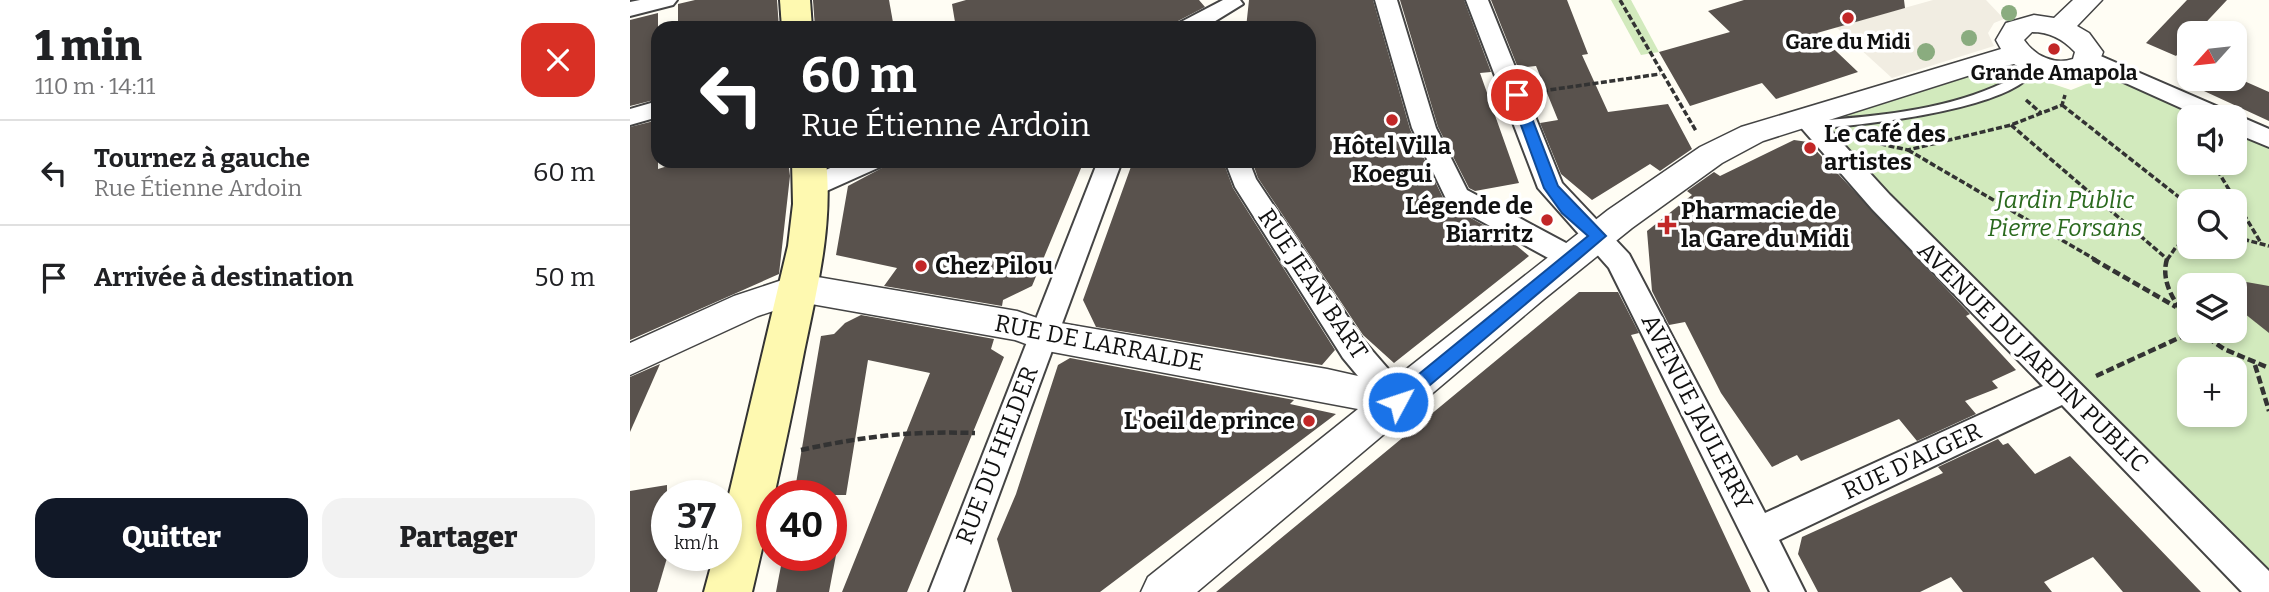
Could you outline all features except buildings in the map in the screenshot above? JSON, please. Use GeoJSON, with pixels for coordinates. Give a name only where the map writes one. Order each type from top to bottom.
{"type":"FeatureCollection","features":[{"type":"Feature","properties":{"kind":"main road"},"geometry":{"type":"LineString","coordinates":[[795,0],[796,21]]}},
{"type":"Feature","properties":{"kind":"main road"},"geometry":{"type":"LineString","coordinates":[[728,592],[762,458],[800,288],[811,173]]}},
{"type":"Feature","properties":{"kind":"street"},"geometry":{"type":"LineString","coordinates":[[630,9],[666,0]]}},
{"type":"Feature","properties":{"kind":"street"},"geometry":{"type":"LineString","coordinates":[[1386,0],[1424,128],[1457,196],[1571,258]]}},
{"type":"Feature","properties":{"kind":"street","name":"AVENUE JAULERRY"},"geometry":{"type":"LineString","coordinates":[[1477,0],[1517,95],[1551,188],[1619,261],[1788,592]]}},
{"type":"Feature","properties":{"kind":"street"},"geometry":{"type":"LineString","coordinates":[[2059,28],[2089,0]]}},
{"type":"Feature","properties":{"kind":"street"},"geometry":{"type":"LineString","coordinates":[[1199,21],[1232,2]]}},
{"type":"Feature","properties":{"kind":"street"},"geometry":{"type":"LineString","coordinates":[[1232,2],[1232,21]]}},
{"type":"Feature","properties":{"kind":"street"},"geometry":{"type":"LineString","coordinates":[[1163,592],[1598,236],[1711,155],[1752,134],[1811,124],[1974,64],[2027,59],[2070,70],[2086,64],[2089,58],[2085,45],[2059,28],[2034,23],[2016,28],[2010,40],[2027,59]]}},
{"type":"Feature","properties":{"kind":"street"},"geometry":{"type":"LineString","coordinates":[[2089,58],[2195,105]]}},
{"type":"Feature","properties":{"kind":"street"},"geometry":{"type":"LineString","coordinates":[[630,117],[651,111]]}},
{"type":"Feature","properties":{"kind":"street","name":"AVENUE DU JARDIN PUBLIC"},"geometry":{"type":"LineString","coordinates":[[1811,124],[1881,202],[2266,592]]}},
{"type":"Feature","properties":{"kind":"street"},"geometry":{"type":"LineString","coordinates":[[2247,129],[2269,139]]}},
{"type":"Feature","properties":{"kind":"street"},"geometry":{"type":"LineString","coordinates":[[811,173],[836,168]]}},
{"type":"Feature","properties":{"kind":"street","name":"RUE DU HELDER"},"geometry":{"type":"LineString","coordinates":[[946,592],[1107,168]]}},
{"type":"Feature","properties":{"kind":"street","name":"RUE JEAN BART"},"geometry":{"type":"LineString","coordinates":[[1239,168],[1244,181],[1353,349],[1398,402]]}},
{"type":"Feature","properties":{"kind":"street"},"geometry":{"type":"LineString","coordinates":[[630,360],[746,306],[800,288]]}},
{"type":"Feature","properties":{"kind":"street","name":"RUE DE LARRALDE"},"geometry":{"type":"LineString","coordinates":[[800,288],[1017,326],[1042,335],[1326,385],[1398,402]]}},
{"type":"Feature","properties":{"kind":"street"},"geometry":{"type":"LineString","coordinates":[[1326,385],[1345,417],[1347,429],[1338,450]]}},
{"type":"Feature","properties":{"kind":"street","name":"RUE D'ALGER"},"geometry":{"type":"LineString","coordinates":[[1758,533],[2066,389]]}},
{"type":"Feature","properties":{"kind":"path"},"geometry":{"type":"LineString","coordinates":[[1620,0],[1660,74],[1711,155]]}},
{"type":"Feature","properties":{"kind":"path"},"geometry":{"type":"LineString","coordinates":[[1517,95],[1660,74]]}},
{"type":"Feature","properties":{"kind":"path"},"geometry":{"type":"LineString","coordinates":[[2062,105],[2064,95]]}},
{"type":"Feature","properties":{"kind":"path"},"geometry":{"type":"LineString","coordinates":[[1908,150],[2011,125],[2062,105]]}},
{"type":"Feature","properties":{"kind":"path"},"geometry":{"type":"LineString","coordinates":[[2062,105],[2177,196]]}},
{"type":"Feature","properties":{"kind":"path"},"geometry":{"type":"LineString","coordinates":[[1811,124],[1908,150],[2176,306]]}},
{"type":"Feature","properties":{"kind":"path"},"geometry":{"type":"LineString","coordinates":[[2011,125],[2166,258]]}},
{"type":"Feature","properties":{"kind":"path"},"geometry":{"type":"LineString","coordinates":[[2220,175],[2261,243]]}},
{"type":"Feature","properties":{"kind":"path"},"geometry":{"type":"LineString","coordinates":[[2247,240],[2269,246]]}},
{"type":"Feature","properties":{"kind":"path"},"geometry":{"type":"LineString","coordinates":[[2176,306],[2167,289],[2164,272],[2166,258],[2177,245]]}},
{"type":"Feature","properties":{"kind":"path"},"geometry":{"type":"LineString","coordinates":[[2066,389],[2177,339]]}},
{"type":"Feature","properties":{"kind":"path"},"geometry":{"type":"LineString","coordinates":[[2215,343],[2254,364],[2269,368]]}},
{"type":"Feature","properties":{"kind":"path"},"geometry":{"type":"LineString","coordinates":[[2254,364],[2269,411]]}},
{"type":"Feature","properties":{"kind":"path"},"geometry":{"type":"LineString","coordinates":[[762,458],[891,433],[1004,434]]}},
{"type":"Feature","properties":{"kind":"green space"},"geometry":{"type":"Polygon","coordinates":[[[1611,0],[1631,0],[1659,52],[1641,55],[1611,0]]]}},
{"type":"Feature","properties":{"kind":"green space","name":"Jardin Public Pierre Forsans"},"geometry":{"type":"Polygon","coordinates":[[[2006,55],[2029,76],[2071,90],[2121,70],[2196,105],[2177,105],[2177,175],[2247,175],[2247,129],[2269,139],[2269,592],[1805,118],[2006,55]]]}},
{"type":"Feature","properties":{"kind":"shaded area"},"geometry":{"type":"Polygon","coordinates":[[[1933,0],[1986,0],[2004,19],[1994,23],[1988,33],[1994,46],[1892,78],[1836,27],[1933,0]]]}},
{"type":"Feature","properties":{"kind":"place","name":"Gare du Midi"},"geometry":{"type":"Point","coordinates":[1848,18]}},
{"type":"Feature","properties":{"kind":"place","name":"Grande Amapola"},"geometry":{"type":"Point","coordinates":[2054,49]}},
{"type":"Feature","properties":{"kind":"place","name":"Hôtel Villa Koegui"},"geometry":{"type":"Point","coordinates":[1392,120]}},
{"type":"Feature","properties":{"kind":"place","name":"Le café des artistes"},"geometry":{"type":"Point","coordinates":[1810,148]}},
{"type":"Feature","properties":{"kind":"place","name":"Légende de Biarritz"},"geometry":{"type":"Point","coordinates":[1547,220]}},
{"type":"Feature","properties":{"kind":"place","name":"Pharmacie de la Gare du Midi"},"geometry":{"type":"Point","coordinates":[1667,225]}},
{"type":"Feature","properties":{"kind":"place","name":"Chez Pilou"},"geometry":{"type":"Point","coordinates":[921,266]}},
{"type":"Feature","properties":{"kind":"place","name":"L'oeil de prince"},"geometry":{"type":"Point","coordinates":[1309,421]}},
{"type":"Feature","properties":{"kind":"route"},"geometry":{"type":"LineString","coordinates":[[1398,402],[1598,236],[1568,209],[1551,188],[1517,95]]}}]}
